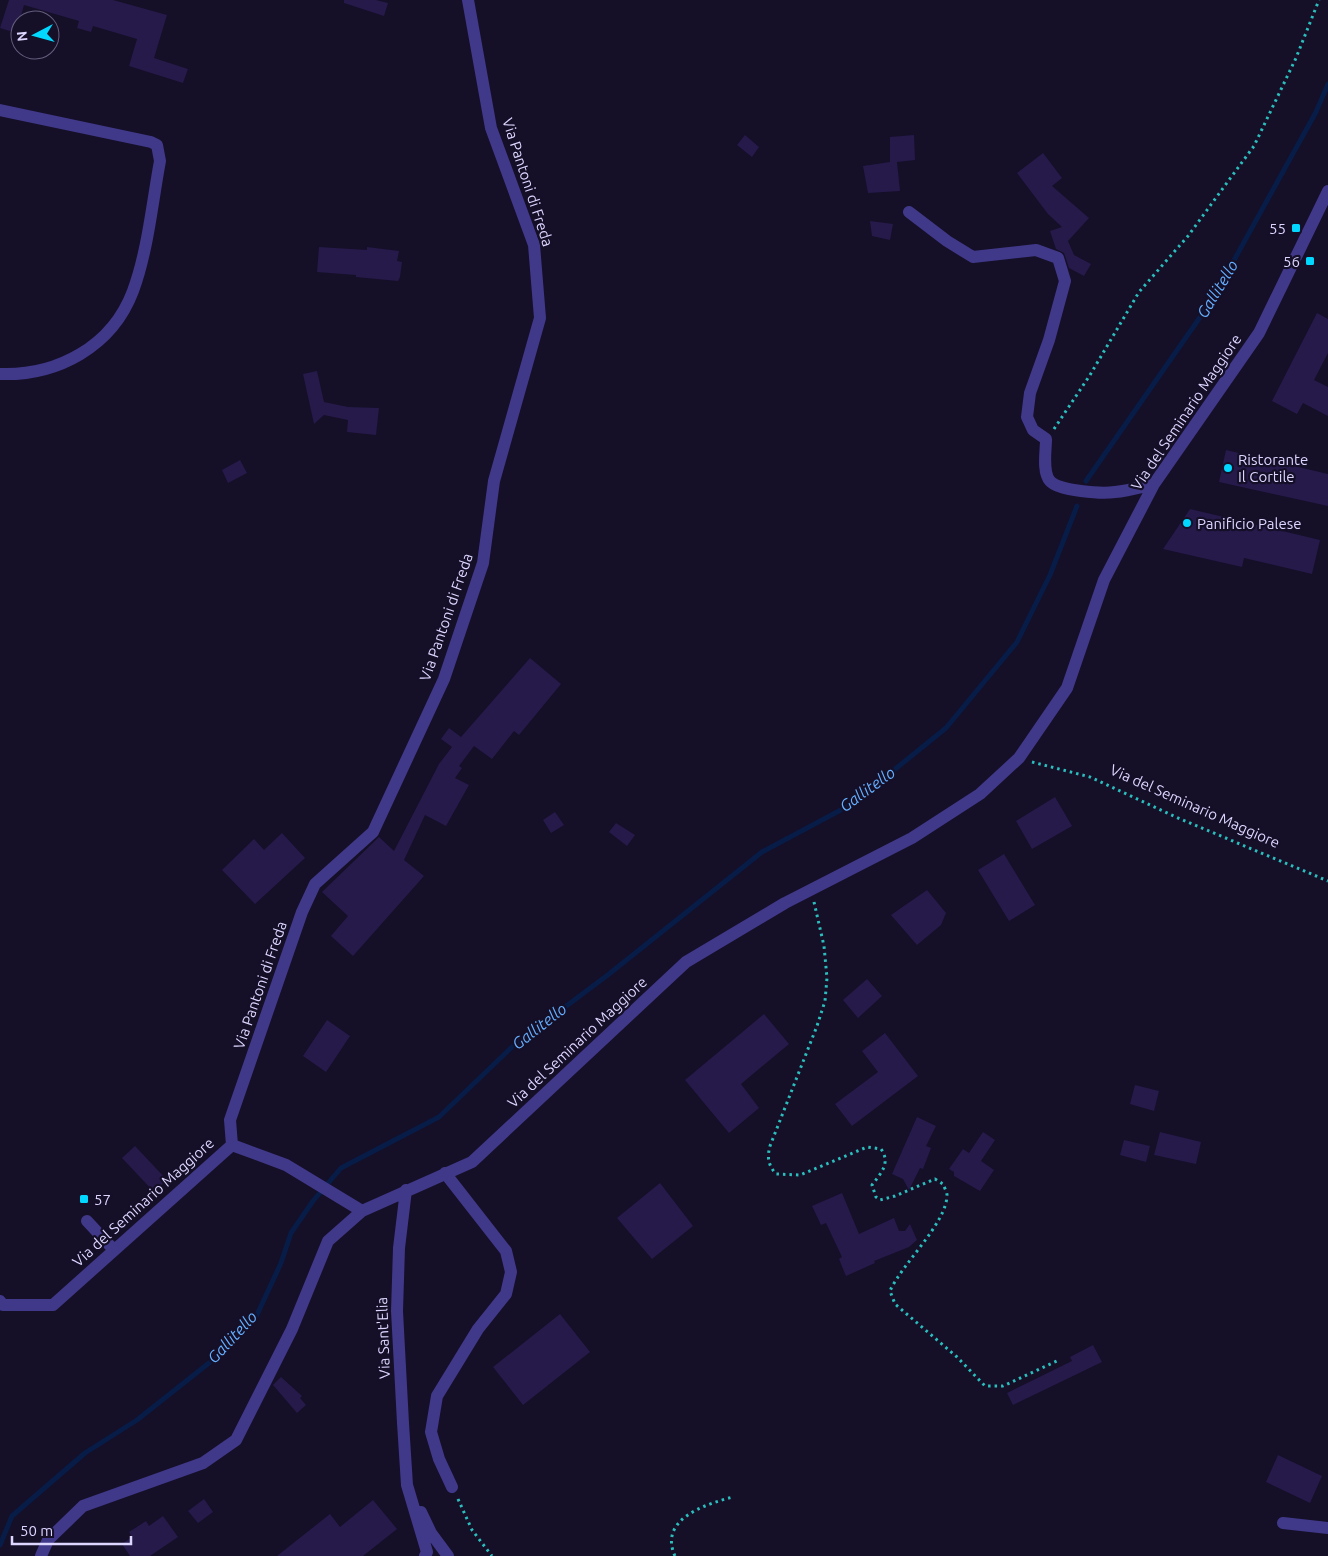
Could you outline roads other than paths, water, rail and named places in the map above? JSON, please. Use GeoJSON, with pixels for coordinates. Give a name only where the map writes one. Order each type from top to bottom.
{"type":"FeatureCollection","features":[{"type":"Feature","properties":{"kind":"street","name":"Via Pantoni di Freda"},"geometry":{"type":"LineString","coordinates":[[232,1145],[230,1120],[302,912],[315,884],[374,832],[444,679],[483,562],[494,481],[540,318],[534,246],[492,128],[468,0]]}},
{"type":"Feature","properties":{"kind":"street"},"geometry":{"type":"LineString","coordinates":[[0,110],[151,142],[157,145],[160,161],[140,269],[125,308],[113,326],[98,342],[74,360],[52,368],[22,375],[0,374]]}},
{"type":"Feature","properties":{"kind":"street","name":"Via del Seminario Maggiore"},"geometry":{"type":"LineString","coordinates":[[41,1556],[48,1540],[82,1506],[203,1463],[236,1440],[292,1329],[328,1241],[357,1208],[472,1162],[686,962],[811,890],[912,838],[980,794],[1019,758],[1067,688],[1104,580],[1154,484],[1259,333],[1328,191]]}},
{"type":"Feature","properties":{"kind":"street"},"geometry":{"type":"LineString","coordinates":[[909,212],[973,257],[1036,250],[1058,258],[1065,281],[1049,340],[1030,393],[1027,417],[1033,430],[1046,439],[1046,472],[1050,482],[1060,487],[1089,492],[1115,492],[1154,484]]}},
{"type":"Feature","properties":{"kind":"street","name":"Via del Seminario Maggiore"},"geometry":{"type":"LineString","coordinates":[[0,1302],[3,1306],[53,1305],[232,1145],[286,1165],[357,1208]]}},
{"type":"Feature","properties":{"kind":"street"},"geometry":{"type":"LineString","coordinates":[[445,1173],[506,1251],[511,1272],[506,1294],[478,1329],[436,1396],[431,1432],[439,1459],[452,1487]]}},
{"type":"Feature","properties":{"kind":"street","name":"Via Sant'Elia"},"geometry":{"type":"LineString","coordinates":[[406,1190],[399,1248],[397,1311],[407,1485],[426,1552],[425,1556]]}},
{"type":"Feature","properties":{"kind":"street"},"geometry":{"type":"LineString","coordinates":[[87,1221],[114,1250]]}},
{"type":"Feature","properties":{"kind":"street","name":"Via Sant'Elia"},"geometry":{"type":"LineString","coordinates":[[407,1485],[432,1533],[448,1556]]}},
{"type":"Feature","properties":{"kind":"street"},"geometry":{"type":"LineString","coordinates":[[1282,1522],[1328,1528]]}},
{"type":"Feature","properties":{"kind":"waterway","name":"Gallitello"},"geometry":{"type":"LineString","coordinates":[[1086,481],[1212,300],[1316,112],[1328,84]]}},
{"type":"Feature","properties":{"kind":"waterway","name":"Gallitello"},"geometry":{"type":"LineString","coordinates":[[0,1545],[12,1516],[85,1453],[137,1420],[214,1359],[256,1317],[281,1263],[291,1233],[313,1201],[341,1168],[439,1117],[513,1046],[609,974],[762,852],[852,804],[946,728],[1017,642],[1050,575],[1077,506]]}},
{"type":"Feature","properties":{"kind":"place","name":"55"},"geometry":{"type":"Point","coordinates":[1296,228]}},
{"type":"Feature","properties":{"kind":"place","name":"56"},"geometry":{"type":"Point","coordinates":[1310,261]}},
{"type":"Feature","properties":{"kind":"place","name":"Ristorante Il Cortile"},"geometry":{"type":"Point","coordinates":[1228,468]}},
{"type":"Feature","properties":{"kind":"place","name":"Panificio Palese"},"geometry":{"type":"Point","coordinates":[1187,523]}},
{"type":"Feature","properties":{"kind":"place","name":"57"},"geometry":{"type":"Point","coordinates":[84,1199]}}]}
